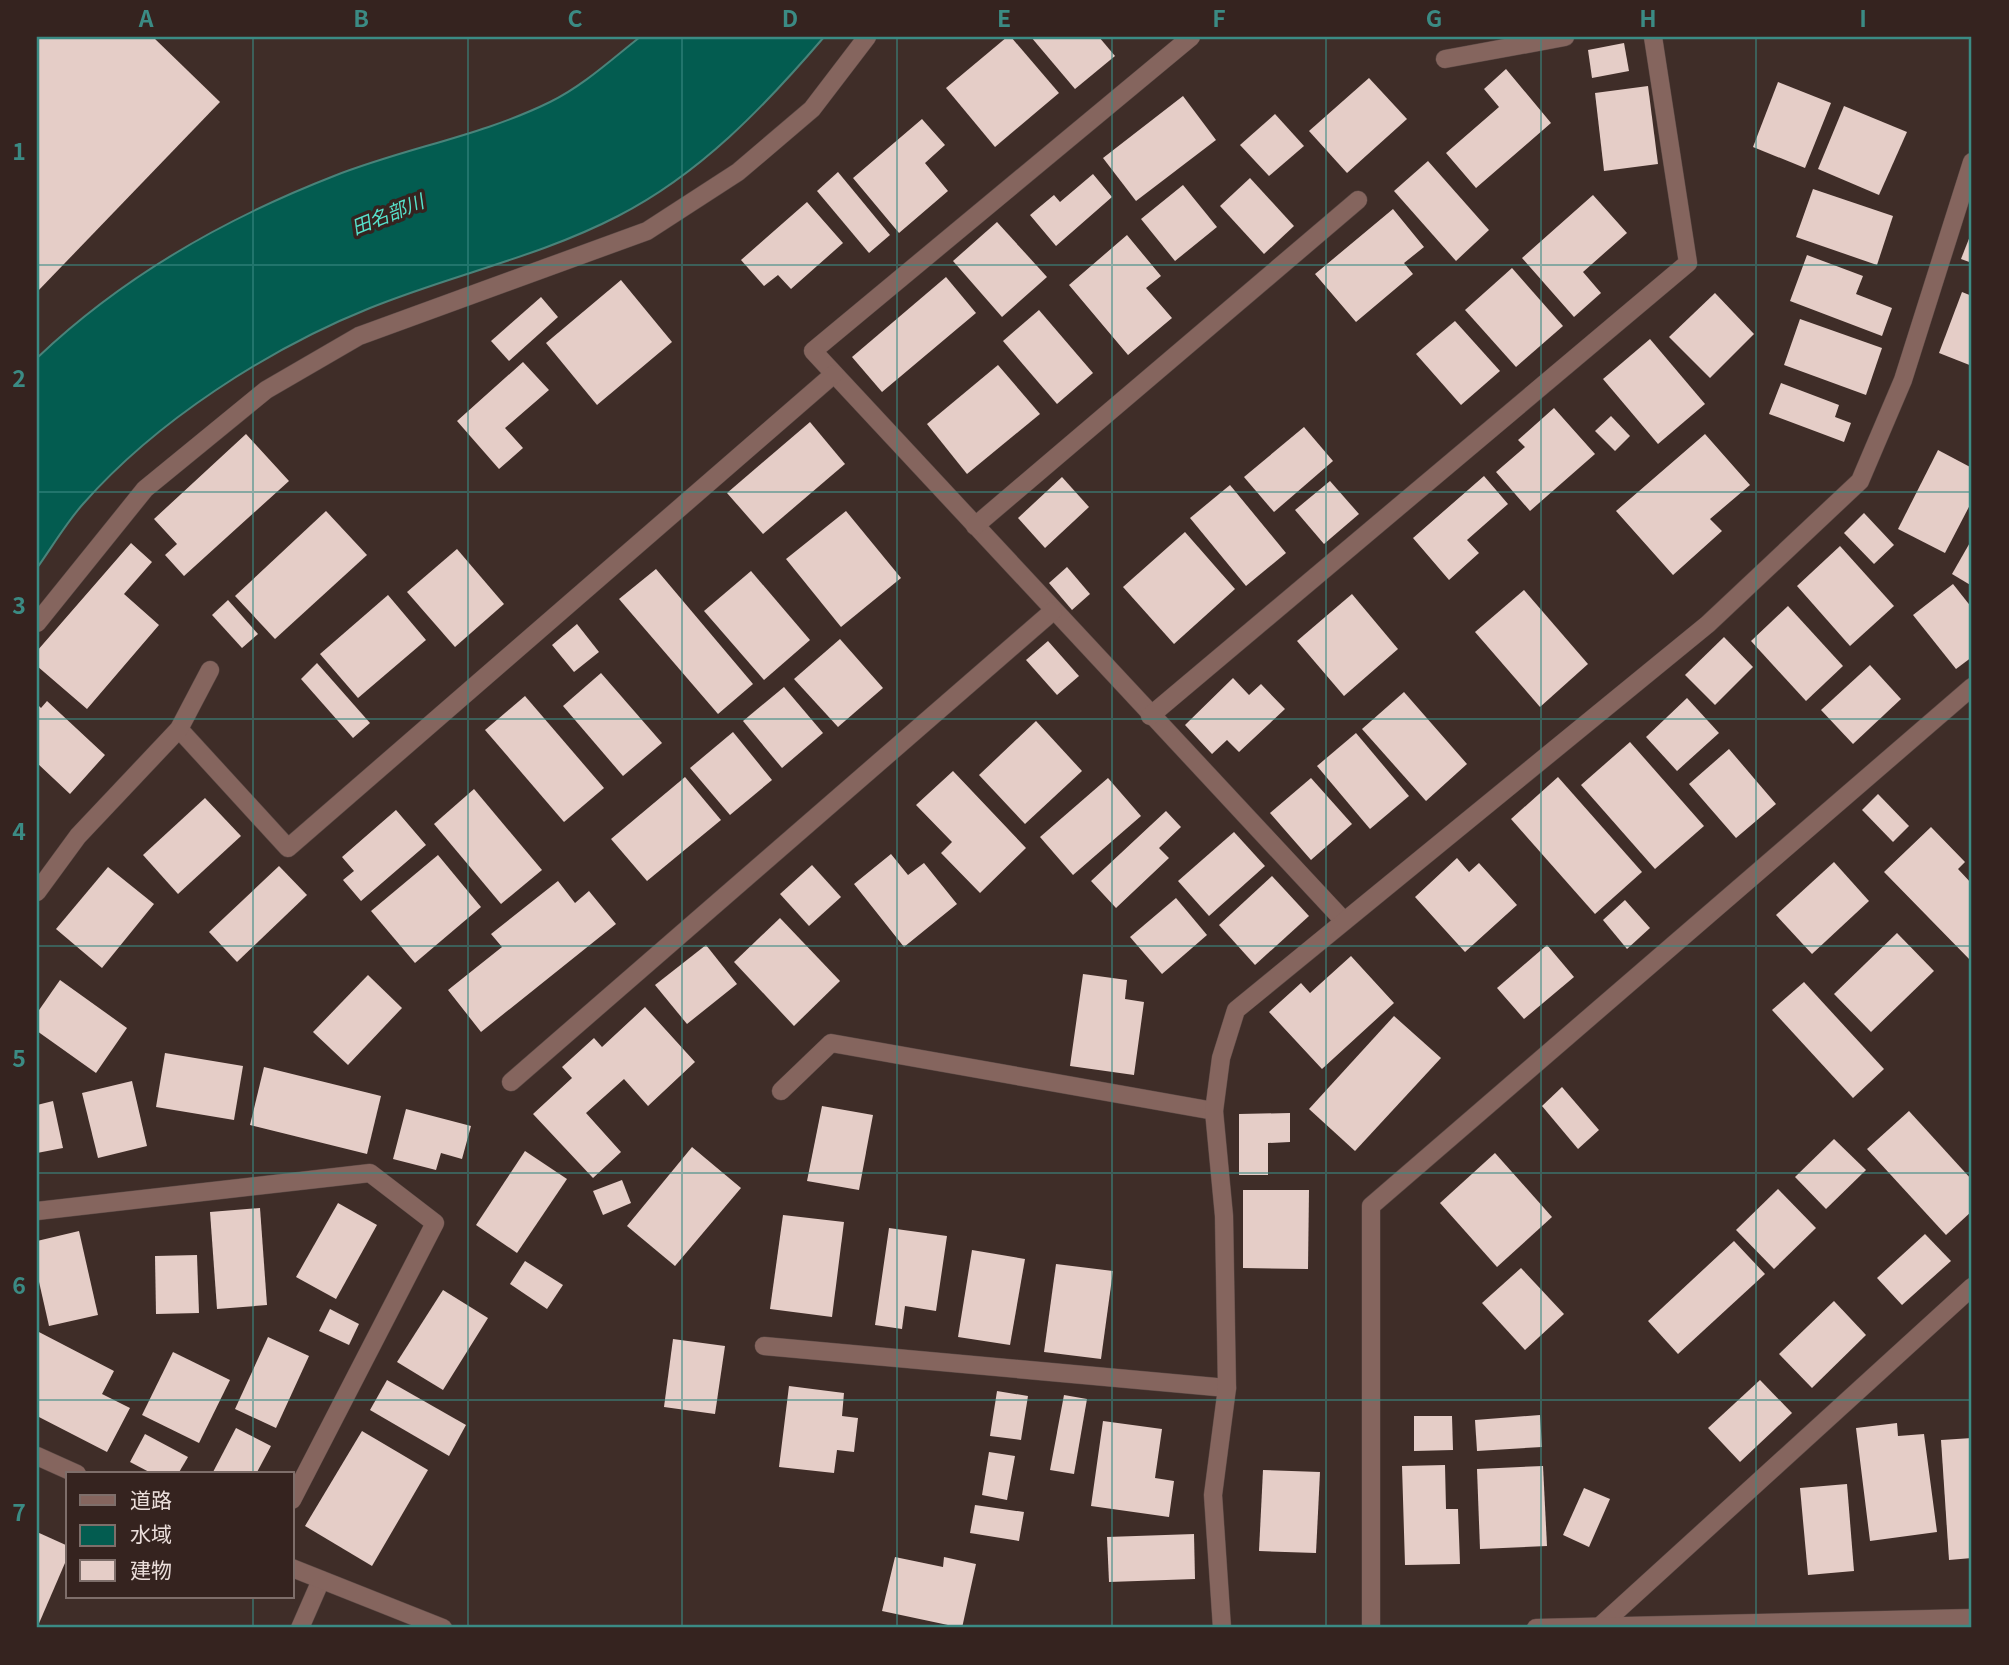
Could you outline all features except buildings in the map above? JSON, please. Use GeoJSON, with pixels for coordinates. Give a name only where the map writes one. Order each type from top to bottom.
{"type":"FeatureCollection","features":[{"type":"Feature","properties":{"kind":"street"},"geometry":{"type":"LineString","coordinates":[[37,623],[145,489],[265,390],[359,336],[647,231],[738,172],[812,110],[867,37]]}},
{"type":"Feature","properties":{"kind":"street"},"geometry":{"type":"LineString","coordinates":[[1191,37],[813,351],[1343,921]]}},
{"type":"Feature","properties":{"kind":"street"},"geometry":{"type":"LineString","coordinates":[[1445,59],[1564,37]]}},
{"type":"Feature","properties":{"kind":"street"},"geometry":{"type":"LineString","coordinates":[[1150,716],[1688,262],[1653,37]]}},
{"type":"Feature","properties":{"kind":"street"},"geometry":{"type":"LineString","coordinates":[[1222,1628],[1213,1495],[1227,1388],[1224,1216],[1214,1111],[1221,1058],[1236,1010],[1343,921],[1446,841],[1708,624],[1860,481],[1903,380],[1972,162]]}},
{"type":"Feature","properties":{"kind":"street"},"geometry":{"type":"LineString","coordinates":[[975,526],[1358,200]]}},
{"type":"Feature","properties":{"kind":"street"},"geometry":{"type":"LineString","coordinates":[[179,729],[288,848],[834,374]]}},
{"type":"Feature","properties":{"kind":"street"},"geometry":{"type":"LineString","coordinates":[[511,1082],[1053,611]]}},
{"type":"Feature","properties":{"kind":"street"},"geometry":{"type":"LineString","coordinates":[[37,891],[78,836],[179,729],[210,670]]}},
{"type":"Feature","properties":{"kind":"street"},"geometry":{"type":"LineString","coordinates":[[1371,1628],[1371,1206],[1972,687]]}},
{"type":"Feature","properties":{"kind":"street"},"geometry":{"type":"LineString","coordinates":[[781,1091],[831,1042],[1214,1111]]}},
{"type":"Feature","properties":{"kind":"street"},"geometry":{"type":"LineString","coordinates":[[37,1211],[370,1172],[435,1223],[294,1496]]}},
{"type":"Feature","properties":{"kind":"street"},"geometry":{"type":"LineString","coordinates":[[1600,1627],[1972,1287]]}},
{"type":"Feature","properties":{"kind":"street"},"geometry":{"type":"LineString","coordinates":[[764,1346],[1227,1388]]}},
{"type":"Feature","properties":{"kind":"street"},"geometry":{"type":"LineString","coordinates":[[37,1456],[73,1472]]}},
{"type":"Feature","properties":{"kind":"street"},"geometry":{"type":"LineString","coordinates":[[294,1569],[443,1628]]}},
{"type":"Feature","properties":{"kind":"street"},"geometry":{"type":"LineString","coordinates":[[300,1628],[321,1580]]}},
{"type":"Feature","properties":{"kind":"street"},"geometry":{"type":"LineString","coordinates":[[1536,1628],[1972,1618]]}},
{"type":"Feature","properties":{"kind":"water","name":"田名部川"},"geometry":{"type":"Polygon","coordinates":[[[640,37],[824,37],[778,89],[729,137],[648,199],[618,216],[557,243],[401,296],[331,325],[292,344],[216,390],[179,416],[112,473],[77,511],[37,568],[37,358],[69,329],[139,276],[254,211],[361,166],[524,114],[574,88],[640,37]]]}}]}
